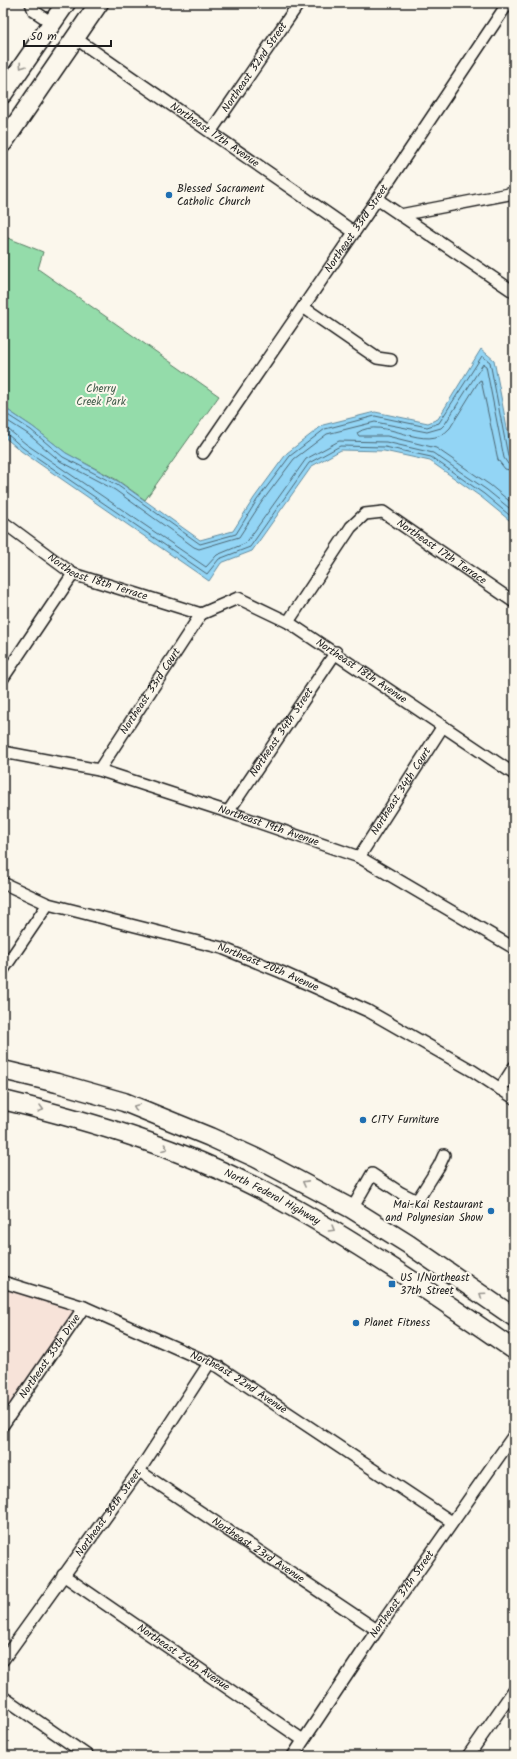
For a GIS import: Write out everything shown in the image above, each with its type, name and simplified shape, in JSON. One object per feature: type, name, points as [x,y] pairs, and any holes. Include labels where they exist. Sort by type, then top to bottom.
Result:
[{"type":"main road","points":[[3,94],[67,3]]},
{"type":"main road","points":[[67,3],[68,26],[75,38]]},
{"type":"main road","points":[[3,143],[99,3]]},
{"type":"main road","points":[[52,23],[59,32],[61,44],[60,60]]},
{"type":"main road","points":[[3,1070],[57,1083],[124,1102],[158,1115],[256,1158],[352,1208],[408,1244],[514,1317]]},
{"type":"main road","name":"North Federal Highway","points":[[3,1100],[92,1124],[159,1146],[223,1172],[304,1213],[378,1258],[514,1350]]},
{"type":"main road","points":[[304,1213],[312,1207],[324,1204],[352,1208]]},
{"type":"street","name":"Northeast 32nd Street","points":[[211,131],[298,3]]},
{"type":"street","name":"Northeast 33rd Street","points":[[203,453],[377,199],[508,3]]},
{"type":"street","points":[[33,7],[52,23]]},
{"type":"street","name":"Northeast 17th Avenue","points":[[75,38],[211,131],[354,232]]},
{"type":"street","points":[[400,215],[514,193]]},
{"type":"street","points":[[377,199],[514,292]]},
{"type":"street","points":[[303,307],[377,358],[391,360]]},
{"type":"street","name":"Northeast 17th Terrace","points":[[288,622],[351,528],[365,514],[383,512],[514,602]]},
{"type":"street","name":"Northeast 18th Terrace","points":[[3,522],[73,574],[201,614]]},
{"type":"street","points":[[3,678],[73,574]]},
{"type":"street","name":"Northeast 18th Avenue","points":[[201,614],[238,598],[288,622],[336,652],[514,774]]},
{"type":"street","name":"Northeast 33rd Court","points":[[99,770],[201,614]]},
{"type":"street","name":"Northeast 34th Street","points":[[228,812],[336,652]]},
{"type":"street","name":"Northeast 34th Court","points":[[359,857],[443,726]]},
{"type":"street","name":"Northeast 19th Avenue","points":[[3,752],[99,770],[359,857],[514,948]]},
{"type":"street","name":"Northeast 20th Avenue","points":[[3,883],[48,904],[222,948],[281,972],[368,1011],[514,1098]]},
{"type":"street","points":[[3,970],[48,904]]},
{"type":"street","points":[[500,1089],[514,1067]]},
{"type":"street","points":[[352,1208],[372,1174],[401,1193],[417,1201],[439,1166],[444,1155]]},
{"type":"street","name":"Northeast 22nd Avenue","points":[[3,1282],[84,1307],[210,1362],[452,1522]]},
{"type":"street","name":"Northeast 35th Drive","points":[[3,1425],[84,1307]]},
{"type":"street","name":"Northeast 36th Street","points":[[3,1660],[139,1471],[210,1362]]},
{"type":"street","name":"Northeast 37th Street","points":[[293,1756],[452,1522],[514,1435]]},
{"type":"street","name":"Northeast 23rd Avenue","points":[[139,1471],[378,1630]]},
{"type":"street","name":"Northeast 24th Avenue","points":[[63,1575],[303,1740]]},
{"type":"street","points":[[468,1756],[514,1690]]},
{"type":"street","points":[[3,1697],[88,1756]]},
{"type":"shaded area","points":[[3,1282],[84,1307],[3,1424]]},
{"type":"green space","name":"Cherry Creek Park","points":[[3,236],[43,252],[38,269],[219,396],[145,500],[117,480],[66,453],[33,427],[3,407]]},
{"type":"water","points":[[481,349],[494,360],[514,465],[514,524],[481,497],[430,461],[384,451],[341,450],[312,466],[252,551],[221,563],[209,581],[21,451],[3,436],[3,407],[33,427],[66,453],[119,482],[200,540],[233,531],[254,498],[287,453],[323,425],[375,412],[428,423],[438,419]]},
{"type":"place","name":"Blessed Sacrament Catholic Church","points":[[169,195]]},
{"type":"place","name":"CITY Furniture","points":[[363,1120]]},
{"type":"place","name":"Mai-Kai Restaurant and Polynesian Show","points":[[491,1211]]},
{"type":"place","name":"US 1/Northeast 37th Street","points":[[392,1284]]},
{"type":"place","name":"Planet Fitness","points":[[356,1323]]}]
